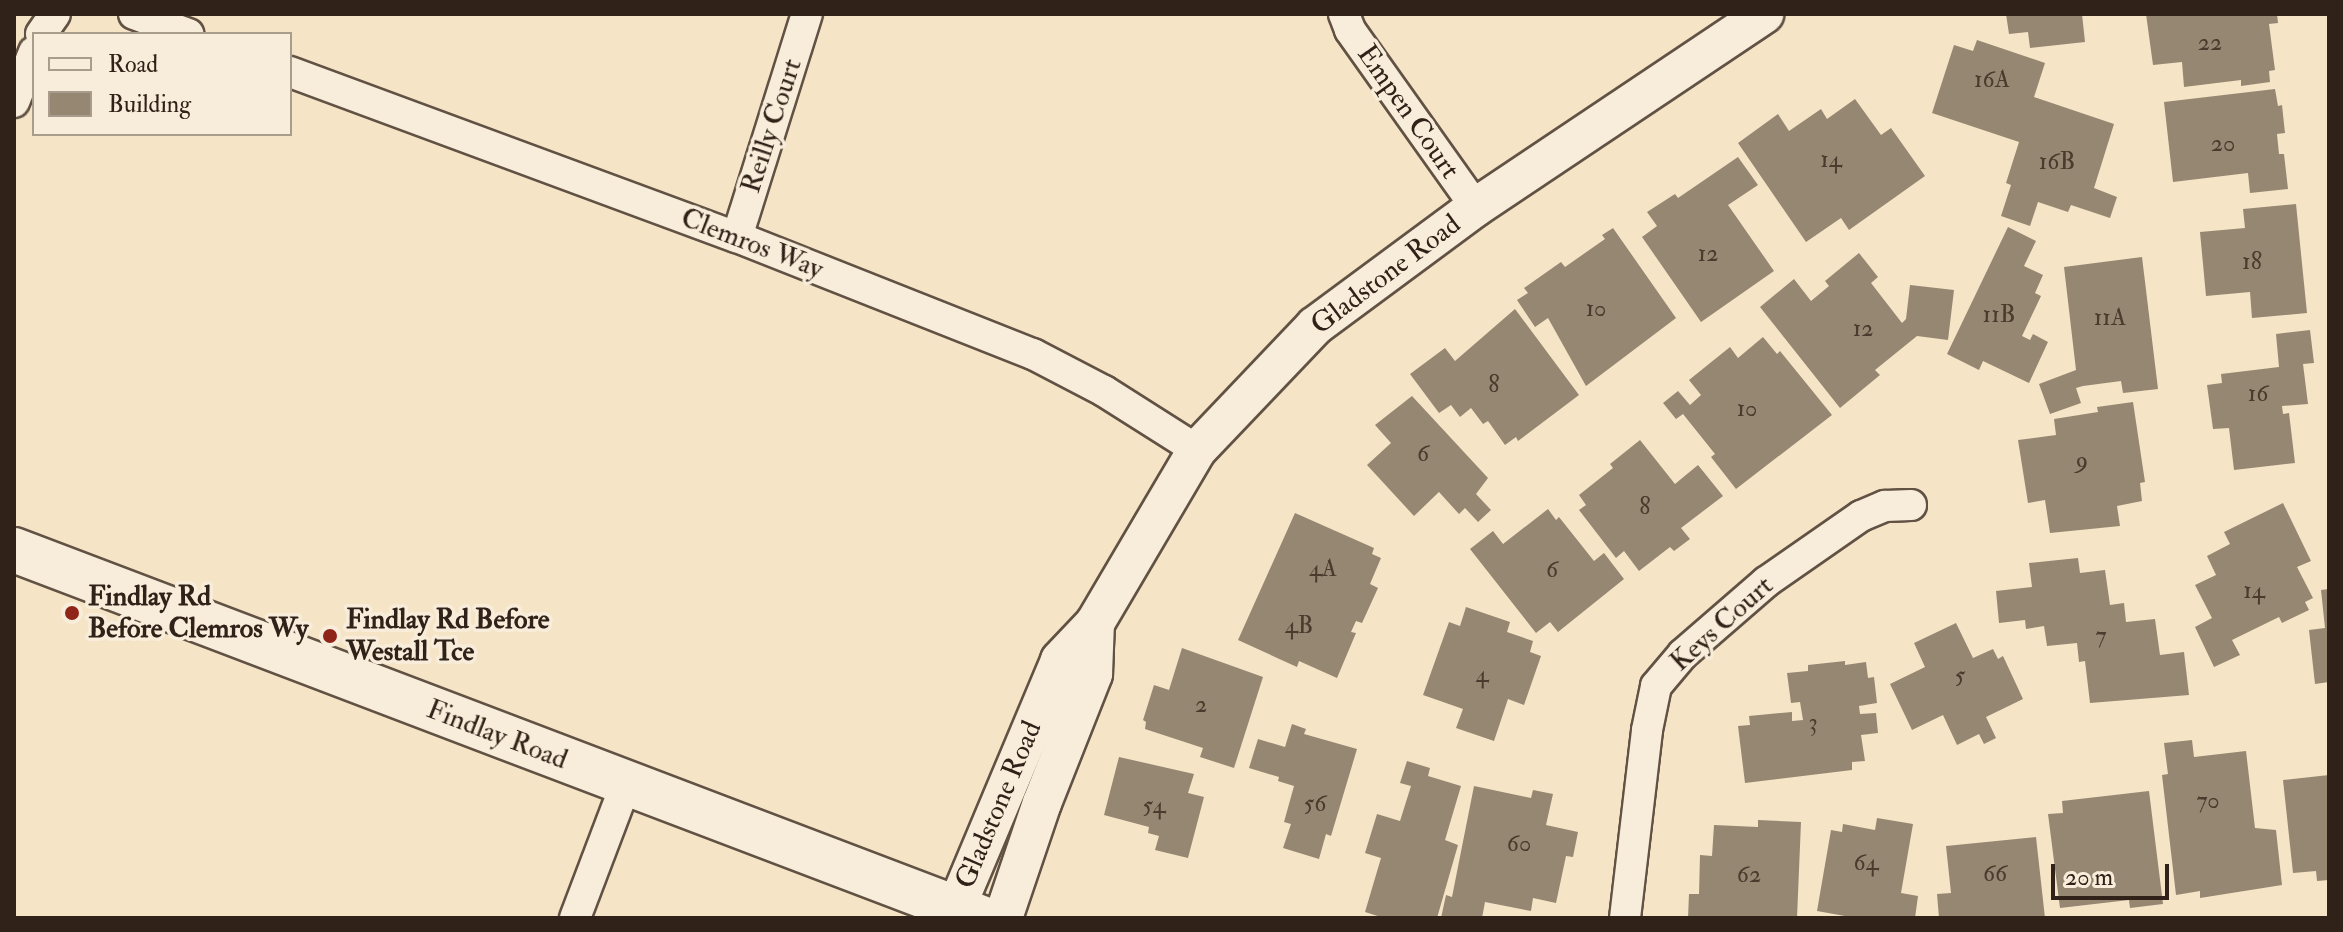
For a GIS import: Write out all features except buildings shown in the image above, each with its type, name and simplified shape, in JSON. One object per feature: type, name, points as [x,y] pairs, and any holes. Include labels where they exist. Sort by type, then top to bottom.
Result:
[{"type":"main road","name":"Findlay Road","points":[[14,550],[969,913]]},
{"type":"street","points":[[42,32],[55,14]]},
{"type":"street","points":[[134,14],[183,32]]},
{"type":"street","name":"Reilly Court","points":[[737,237],[807,14]]},
{"type":"street","name":"Empen Court","points":[[1344,14],[1350,30],[1476,207]]},
{"type":"street","name":"Gladstone Road","points":[[969,913],[1060,660],[1095,623],[1197,450],[1315,326],[1476,207],[1764,14]]},
{"type":"street","points":[[14,102],[32,57]]},
{"type":"street","name":"Clemros Way","points":[[292,73],[737,237],[1033,354],[1104,391],[1197,450]]},
{"type":"street","name":"Keys Court","points":[[1625,918],[1647,730],[1656,686],[1683,654],[1766,582],[1861,516],[1885,506],[1911,505]]},
{"type":"street","name":"Gladstone Road","points":[[1003,918],[1042,803],[1093,674],[1095,623]]},
{"type":"street","points":[[575,918],[626,784]]},
{"type":"place","name":"Findlay Rd Before Clemros Wy","points":[[72,613]]},
{"type":"place","name":"Findlay Rd Before Westall Tce","points":[[330,636]]}]
